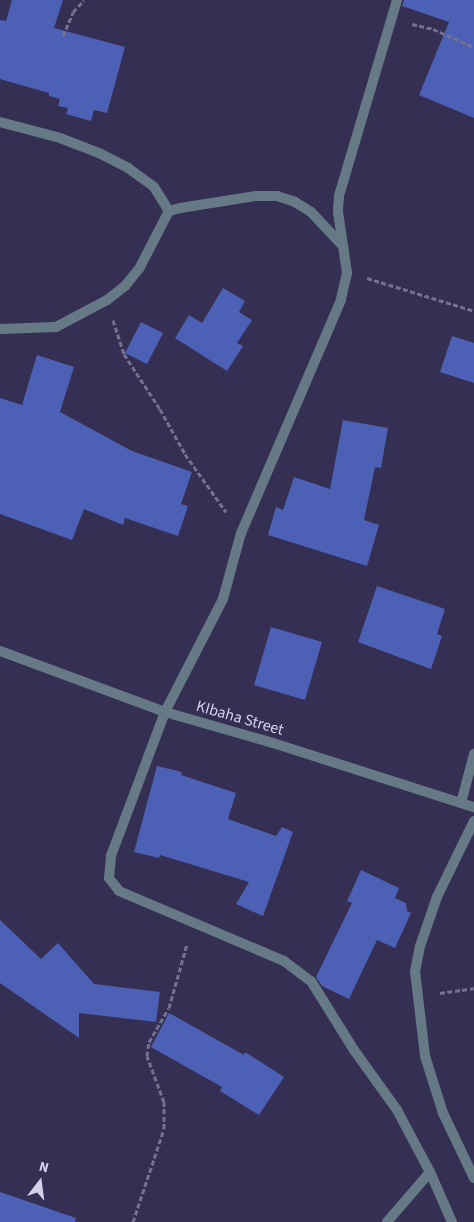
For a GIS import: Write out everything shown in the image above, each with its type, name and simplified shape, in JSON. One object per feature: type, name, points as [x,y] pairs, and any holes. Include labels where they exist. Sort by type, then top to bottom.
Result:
[{"type":"street","points":[[397,0],[339,196],[338,212],[348,273],[341,300],[241,533],[223,599],[165,712],[111,856],[109,878],[119,891],[284,961],[312,981],[354,1050],[397,1110],[430,1172],[452,1222]]},
{"type":"street","points":[[0,122],[60,138],[98,153],[128,168],[154,187],[170,211]]},
{"type":"street","points":[[170,211],[256,196],[277,196],[295,202],[311,212],[343,246]]},
{"type":"street","points":[[0,329],[56,328],[107,300],[125,286],[139,269],[170,211]]},
{"type":"street","name":"KIbaha Street","points":[[0,651],[165,712],[273,743],[474,807]]},
{"type":"street","points":[[461,803],[474,754]]},
{"type":"street","points":[[474,821],[437,897],[420,946],[415,972],[425,1056],[443,1112],[474,1178]]},
{"type":"street","points":[[387,1222],[430,1172]]},
{"type":"path","points":[[63,36],[73,12],[84,0]]},
{"type":"path","points":[[392,19],[433,29],[474,47]]},
{"type":"path","points":[[348,273],[474,310]]},
{"type":"path","points":[[107,300],[124,354],[160,409],[185,454],[241,533]]},
{"type":"path","points":[[133,1222],[164,1130],[164,1102],[147,1056],[149,1042],[169,1008],[194,922]]},
{"type":"path","points":[[417,997],[474,988]]},
{"type":"building","points":[[12,0],[63,0],[54,28],[125,47],[107,113],[94,110],[91,121],[66,114],[68,108],[58,106],[60,99],[49,96],[49,93],[0,79],[0,20],[6,21]]},
{"type":"building","points":[[404,0],[474,0],[474,118],[419,95],[449,22],[402,6]]},
{"type":"building","points":[[223,288],[245,301],[239,312],[252,320],[237,343],[243,346],[227,371],[175,338],[189,315],[202,323]]},
{"type":"building","points":[[141,322],[163,333],[147,364],[125,353]]},
{"type":"building","points":[[452,336],[474,343],[474,383],[440,372]]},
{"type":"building","points":[[37,355],[74,367],[60,412],[132,451],[192,472],[181,504],[188,506],[178,536],[125,518],[123,525],[84,509],[72,540],[0,514],[0,398],[22,405]]},
{"type":"building","points":[[343,420],[388,428],[381,468],[375,467],[364,520],[379,525],[367,566],[268,535],[276,507],[283,510],[294,477],[330,489]]},
{"type":"building","points":[[377,586],[445,609],[437,634],[442,636],[431,669],[358,642]]},
{"type":"building","points":[[271,627],[322,642],[305,700],[254,685]]},
{"type":"building","points":[[157,766],[182,772],[181,775],[236,793],[228,819],[276,836],[282,827],[293,832],[263,916],[236,904],[249,882],[160,855],[159,858],[134,852]]},
{"type":"building","points":[[361,870],[399,888],[395,898],[406,903],[407,911],[411,913],[395,948],[377,940],[349,999],[322,986],[316,977],[352,903],[347,901]]},
{"type":"building","points":[[0,920],[41,959],[58,943],[94,984],[160,992],[156,1022],[79,1013],[79,1038],[0,983]]},
{"type":"building","points":[[169,1013],[244,1055],[245,1052],[284,1077],[259,1115],[220,1091],[222,1087],[151,1047]]},
{"type":"building","points":[[0,1192],[76,1218],[75,1222],[0,1222]]}]
